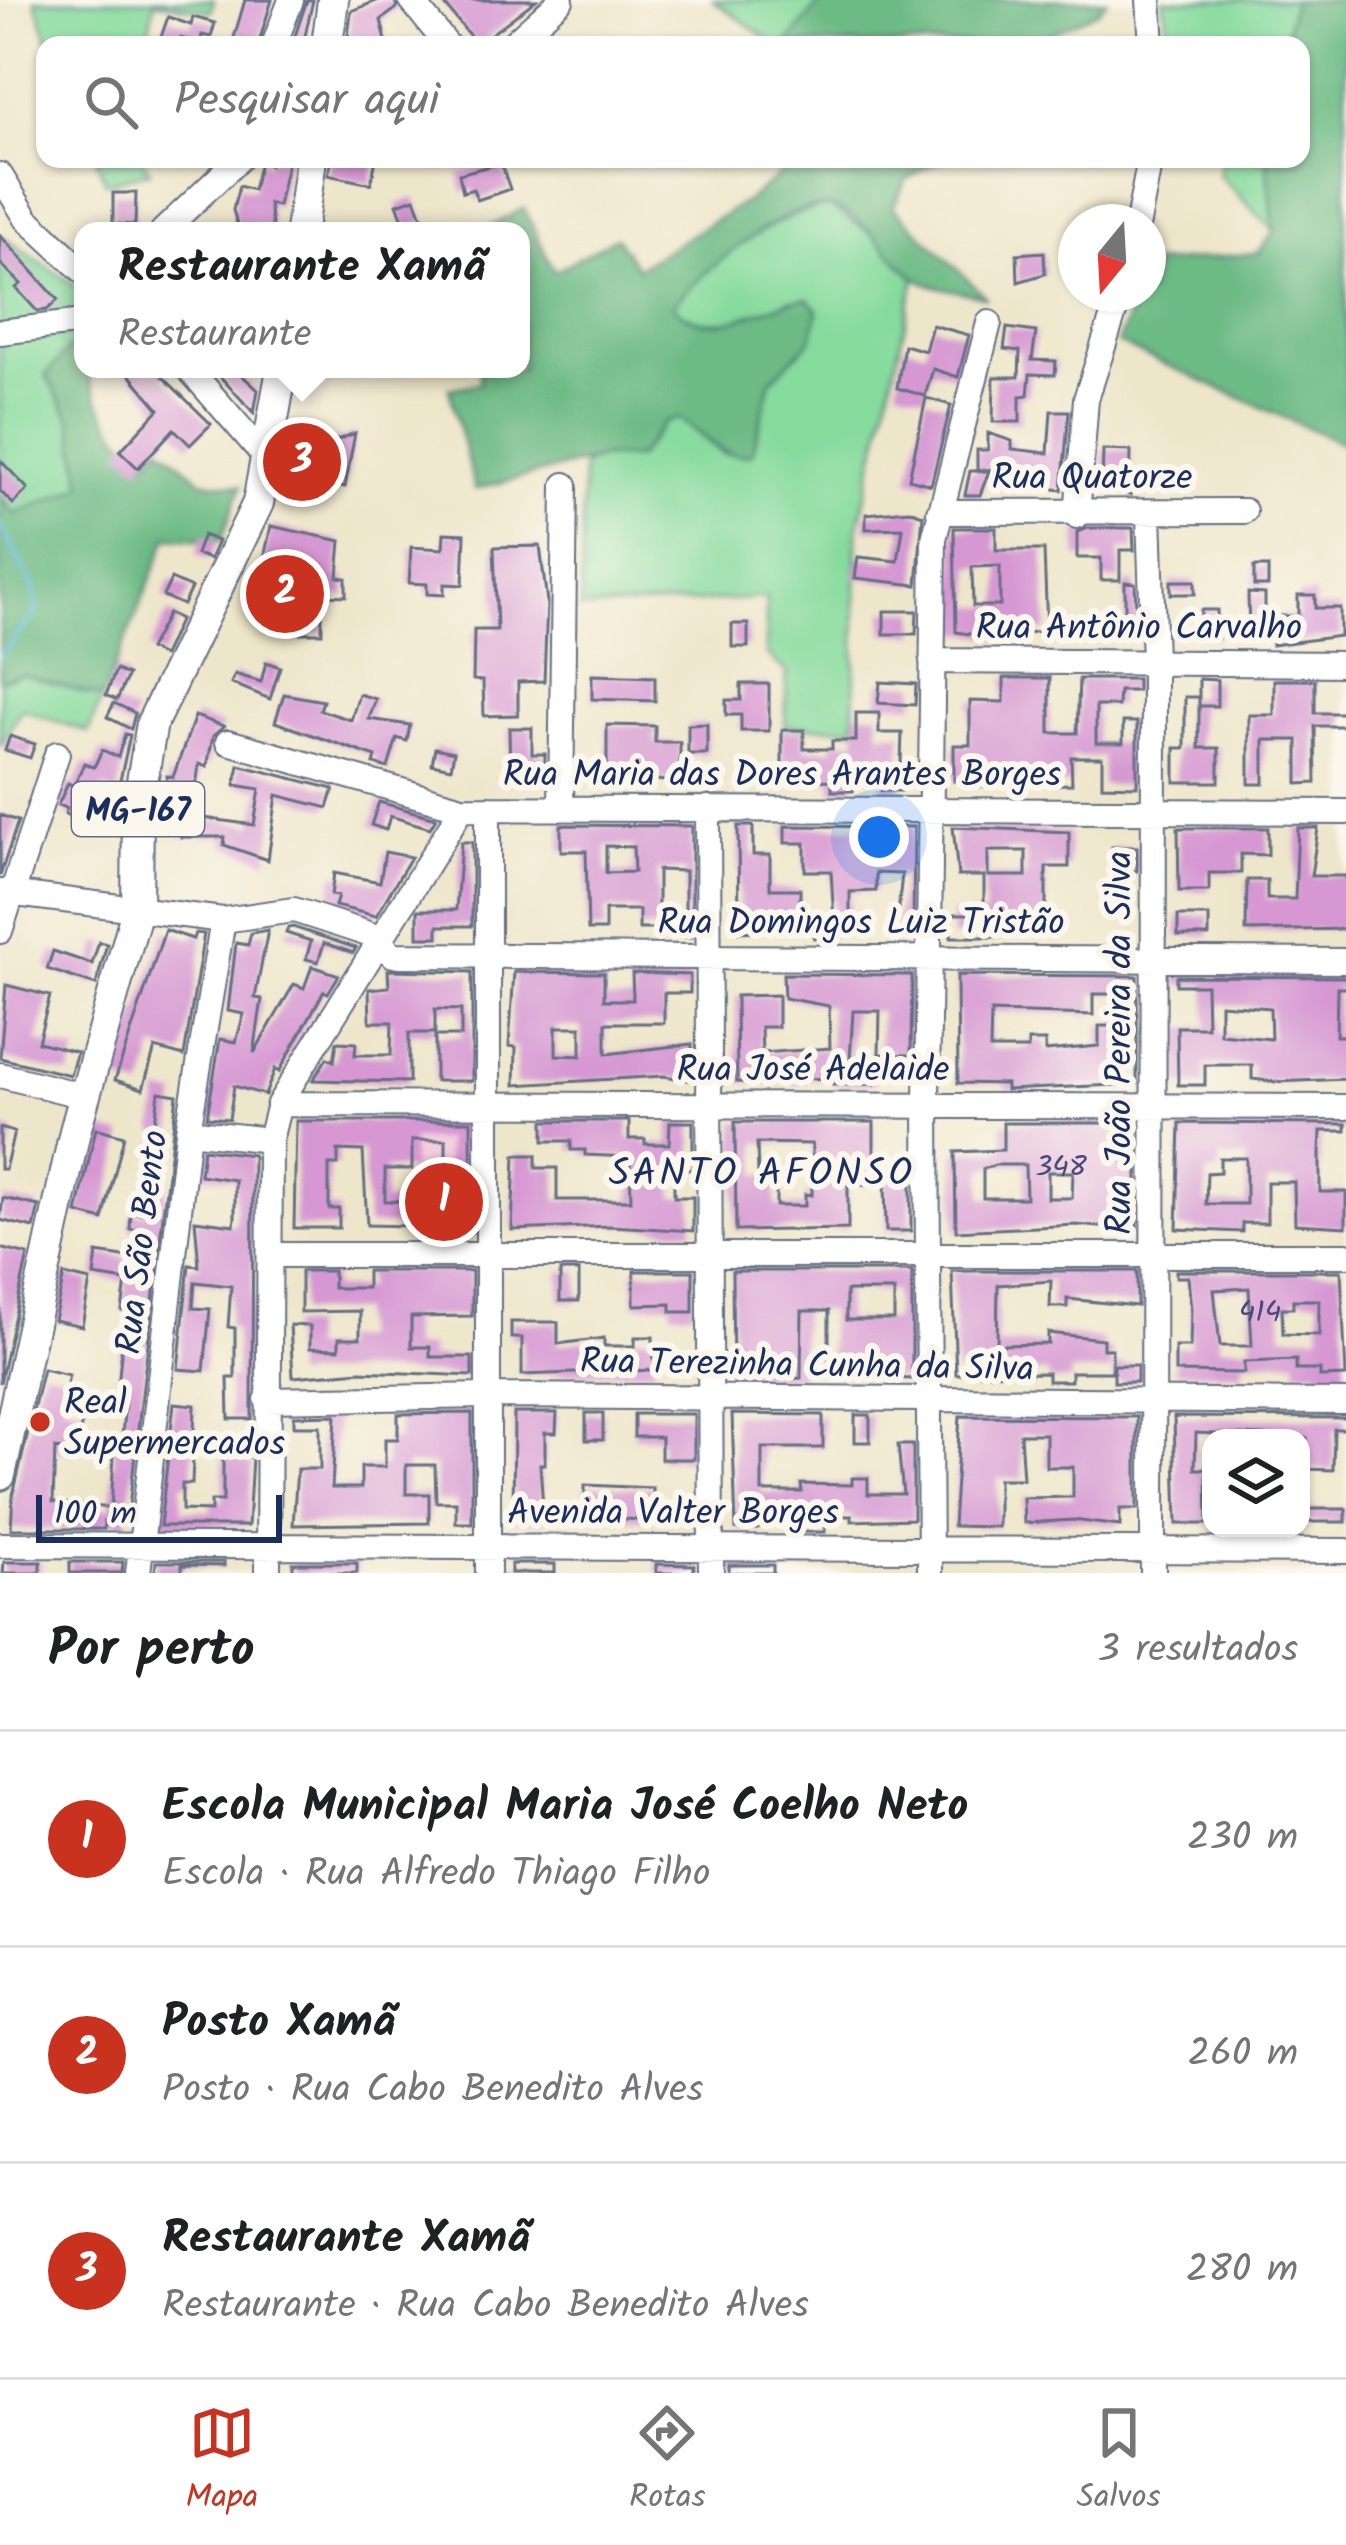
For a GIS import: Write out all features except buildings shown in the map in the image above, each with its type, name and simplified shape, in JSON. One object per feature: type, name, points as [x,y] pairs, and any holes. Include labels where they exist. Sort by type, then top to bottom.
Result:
[{"type":"main road","points":[[328,36],[333,0]]},
{"type":"main road","points":[[302,222],[310,168]]},
{"type":"main road","name":"MG-167","points":[[0,1474],[9,1397],[84,1096],[137,910],[138,805],[152,723],[245,533],[268,460],[281,378]]},
{"type":"street","points":[[277,36],[291,0]]},
{"type":"street","points":[[412,0],[440,36]]},
{"type":"street","points":[[521,36],[561,0]]},
{"type":"street","points":[[1149,0],[1152,36]]},
{"type":"street","points":[[172,222],[230,168]]},
{"type":"street","points":[[1141,204],[1148,168]]},
{"type":"street","points":[[0,175],[27,219],[74,263]]},
{"type":"street","points":[[1077,515],[1086,399],[1114,312]]},
{"type":"street","points":[[930,1561],[927,1104],[932,661],[939,512],[968,419],[988,322]]},
{"type":"street","points":[[0,332],[74,323]]},
{"type":"street","points":[[197,378],[268,460]]},
{"type":"street","points":[[561,808],[565,485]]},
{"type":"street","name":"Rua Quatorze","points":[[939,512],[1244,511]]},
{"type":"street","name":"Rua João Pereira da Silva","points":[[1149,514],[1154,661],[1150,957],[1154,1562]]},
{"type":"street","name":"Rua Antônio Carvalho","points":[[932,661],[1346,664]]},
{"type":"street","name":"Rua Maria das Dores Arantes Borges","points":[[228,742],[462,808],[1346,812]]},
{"type":"street","points":[[0,931],[4,893],[56,754]]},
{"type":"street","points":[[268,1573],[270,1140],[279,1104],[462,808]]},
{"type":"street","points":[[488,808],[488,1573]]},
{"type":"street","points":[[708,808],[711,1561]]},
{"type":"street","name":"Rua Domingos Luiz Tristão","points":[[4,893],[223,920],[294,910],[370,935],[394,955],[1346,961]]},
{"type":"street","name":"Rua São Bento","points":[[138,1573],[188,1131],[223,920]]},
{"type":"street","points":[[0,1075],[84,1096]]},
{"type":"street","name":"Rua José Adelaide","points":[[279,1104],[1346,1107]]},
{"type":"street","points":[[188,1131],[270,1140]]},
{"type":"street","points":[[270,1255],[1346,1255]]},
{"type":"street","name":"Rua Terezinha Cunha da Silva","points":[[267,1400],[487,1396],[1346,1402]]},
{"type":"street","name":"Avenida Valter Borges","points":[[0,1545],[487,1546],[711,1561],[1154,1562],[1346,1551]]},
{"type":"shaded area","points":[[386,1109],[470,1110],[476,1118],[476,1236],[410,1233],[411,1171],[387,1170]]},
{"type":"green space","points":[[35,0],[214,0],[211,11],[155,2],[147,36],[47,36]]},
{"type":"green space","points":[[713,0],[822,0],[793,36],[763,36]]},
{"type":"green space","points":[[822,0],[1107,0],[1098,11],[1045,36],[793,36]]},
{"type":"green space","points":[[1163,0],[1293,0],[1285,36],[1169,36]]},
{"type":"green space","points":[[1293,0],[1346,0],[1346,445],[1117,343],[1131,312],[1166,312],[1166,263],[1258,253],[1274,231],[1268,168],[1310,168],[1310,36],[1285,36]]},
{"type":"green space","points":[[100,168],[150,171],[106,183]]},
{"type":"green space","points":[[788,168],[927,168],[906,180],[893,207],[987,298],[915,277],[862,224],[838,209],[819,206],[797,212],[749,239],[673,305],[704,322],[721,322],[808,299],[818,311],[811,340],[771,380],[752,453],[722,450],[678,418],[664,423],[637,458],[604,457],[475,489],[449,389],[480,383],[480,378],[530,378],[530,222],[499,222],[524,208],[554,272],[616,237],[637,268],[748,200]]},
{"type":"green space","points":[[1219,168],[1268,168],[1274,231],[1219,175]]},
{"type":"green space","points":[[828,206],[887,243],[915,278],[857,534],[854,728],[785,726],[787,672],[766,654],[766,598],[581,609],[583,465],[604,457],[637,458],[664,423],[679,418],[723,454],[751,453],[771,380],[811,340],[792,299],[747,317],[715,322],[685,315],[672,305],[743,243],[783,220]]},
{"type":"green space","points":[[0,236],[74,284],[74,343],[46,375],[72,422],[83,486],[14,514],[0,498]]},
{"type":"green space","points":[[74,343],[74,378],[90,378],[108,419],[145,461],[161,446],[202,481],[241,486],[221,541],[168,537],[102,698],[22,674],[0,680],[0,498],[15,514],[83,486],[72,422],[46,375]]},
{"type":"green space","points":[[22,674],[102,698],[88,732],[21,709],[0,747],[0,680]]},
{"type":"waterway","points":[[0,525],[33,587],[37,612],[0,656]]},
{"type":"place","name":"Restaurante Xamã","points":[[302,462]]},
{"type":"place","name":"Posto Xamã","points":[[285,594]]},
{"type":"place","name":"Escola Municipal Maria José Coelho Neto","points":[[444,1202]]},
{"type":"place","name":"Real Supermercados","points":[[40,1422]]},
{"type":"district","name":"SANTO AFONSO","points":[[762,1171]]}]
